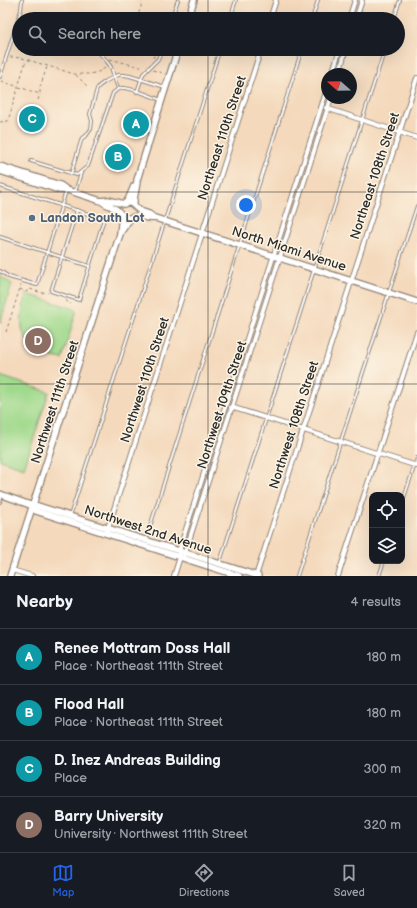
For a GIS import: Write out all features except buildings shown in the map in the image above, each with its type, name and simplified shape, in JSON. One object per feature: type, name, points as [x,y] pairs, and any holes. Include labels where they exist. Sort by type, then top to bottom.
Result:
[{"type":"street","points":[[190,12],[194,0]]},
{"type":"street","points":[[272,12],[276,0]]},
{"type":"street","points":[[351,12],[355,0]]},
{"type":"street","points":[[358,12],[362,0]]},
{"type":"street","points":[[121,214],[120,209],[129,198],[137,180],[176,56]]},
{"type":"street","name":"Northeast 110th Street","points":[[202,233],[259,56]]},
{"type":"street","points":[[334,68],[338,56]]},
{"type":"street","points":[[340,68],[344,56]]},
{"type":"street","points":[[336,61],[342,63]]},
{"type":"street","name":"Northeast 108th Street","points":[[351,280],[417,78]]},
{"type":"street","name":"Northwest 109th Street","points":[[182,552],[196,500],[323,104]]},
{"type":"street","name":"Northwest 109th Street","points":[[182,552],[216,457],[329,104]]},
{"type":"street","points":[[322,107],[417,138]]},
{"type":"street","points":[[305,158],[311,160]]},
{"type":"street","points":[[1,171],[60,185],[66,190],[101,201],[114,208],[127,218],[132,217],[135,213],[134,199],[137,180]]},
{"type":"street","points":[[293,196],[299,198]]},
{"type":"street","points":[[101,201],[108,200],[130,203],[135,207]]},
{"type":"street","name":"North Miami Avenue","points":[[135,207],[142,212],[165,222],[417,302]]},
{"type":"street","name":"Northwest 111th Street","points":[[10,576],[120,234],[121,214]]},
{"type":"street","name":"North Miami Avenue","points":[[132,217],[140,216],[148,219],[155,218]]},
{"type":"street","name":"Northwest 111th Street","points":[[120,234],[126,223],[132,217]]},
{"type":"street","name":"Northwest 110th Street","points":[[107,531],[202,233]]},
{"type":"street","name":"Northwest 108th Street","points":[[257,576],[351,280]]},
{"type":"street","points":[[258,305],[264,307]]},
{"type":"street","points":[[338,576],[417,332]]},
{"type":"street","points":[[242,354],[248,356]]},
{"type":"street","points":[[226,405],[416,466]]},
{"type":"street","points":[[210,456],[216,457]]},
{"type":"street","name":"Northwest 2nd Avenue","points":[[1,495],[33,506],[36,511],[69,519],[145,543],[182,552],[218,566],[238,576]]},
{"type":"street","points":[[196,500],[201,502]]},
{"type":"street","name":"Northwest 2nd Avenue","points":[[145,543],[180,557],[257,576]]},
{"type":"street","points":[[174,576],[182,552]]},
{"type":"street","points":[[12,570],[32,576]]},
{"type":"lane","points":[[21,12],[22,0]]},
{"type":"lane","points":[[174,12],[178,0]]},
{"type":"lane","points":[[232,12],[236,0]]},
{"type":"lane","points":[[314,12],[318,0]]},
{"type":"lane","points":[[396,12],[400,0]]},
{"type":"lane","points":[[0,77],[12,41]]},
{"type":"lane","points":[[137,92],[143,74],[159,56]]},
{"type":"lane","points":[[69,519],[218,56]]},
{"type":"lane","points":[[145,543],[300,56]]},
{"type":"lane","points":[[218,566],[383,56]]},
{"type":"lane","points":[[104,57],[110,65],[118,90]]},
{"type":"lane","points":[[0,64],[4,65]]},
{"type":"lane","points":[[71,174],[82,138],[86,136],[91,129],[92,122],[90,114],[99,86],[114,77],[124,74],[165,87]]},
{"type":"lane","points":[[31,161],[77,176],[88,166],[113,93],[116,90],[122,88],[161,100]]},
{"type":"lane","points":[[75,193],[81,172]]},
{"type":"lane","points":[[0,186],[62,205],[77,210],[104,219],[79,300],[51,291],[77,210]]},
{"type":"lane","points":[[0,272],[10,277],[37,285],[66,190]]},
{"type":"lane","points":[[297,576],[417,206]]},
{"type":"lane","points":[[0,237],[89,266]]},
{"type":"lane","points":[[405,496],[416,466],[417,458]]},
{"type":"lane","points":[[0,502],[1,495]]},
{"type":"lane","points":[[379,576],[383,564]]},
{"type":"path","points":[[140,12],[144,0]]},
{"type":"path","points":[[7,56],[22,58],[75,74],[90,74],[98,72],[110,65]]},
{"type":"path","points":[[150,63],[154,56]]},
{"type":"path","points":[[104,57],[165,74]]},
{"type":"path","points":[[0,122],[8,121],[27,60]]},
{"type":"path","points":[[38,100],[40,87],[47,66]]},
{"type":"path","points":[[75,74],[88,87]]},
{"type":"path","points":[[0,81],[40,94]]},
{"type":"path","points":[[6,332],[21,283]]},
{"type":"path","points":[[19,289],[26,292],[30,289],[42,293],[45,292],[52,294]]},
{"type":"path","points":[[64,298],[71,304]]},
{"type":"green space","points":[[0,276],[12,284],[0,324]]},
{"type":"green space","points":[[27,294],[75,309],[76,313],[62,359],[50,356],[37,350],[25,337],[22,330],[21,321]]},
{"type":"green space","points":[[0,376],[49,392],[24,468],[0,460]]},
{"type":"place","name":"D. Inez Andreas Building","points":[[32,119]]},
{"type":"place","name":"Renee Mottram Doss Hall","points":[[136,124]]},
{"type":"place","name":"Flood Hall","points":[[118,157]]},
{"type":"place","name":"Landon South Lot","points":[[32,218]]},
{"type":"place","name":"Barry University","points":[[38,341]]}]
